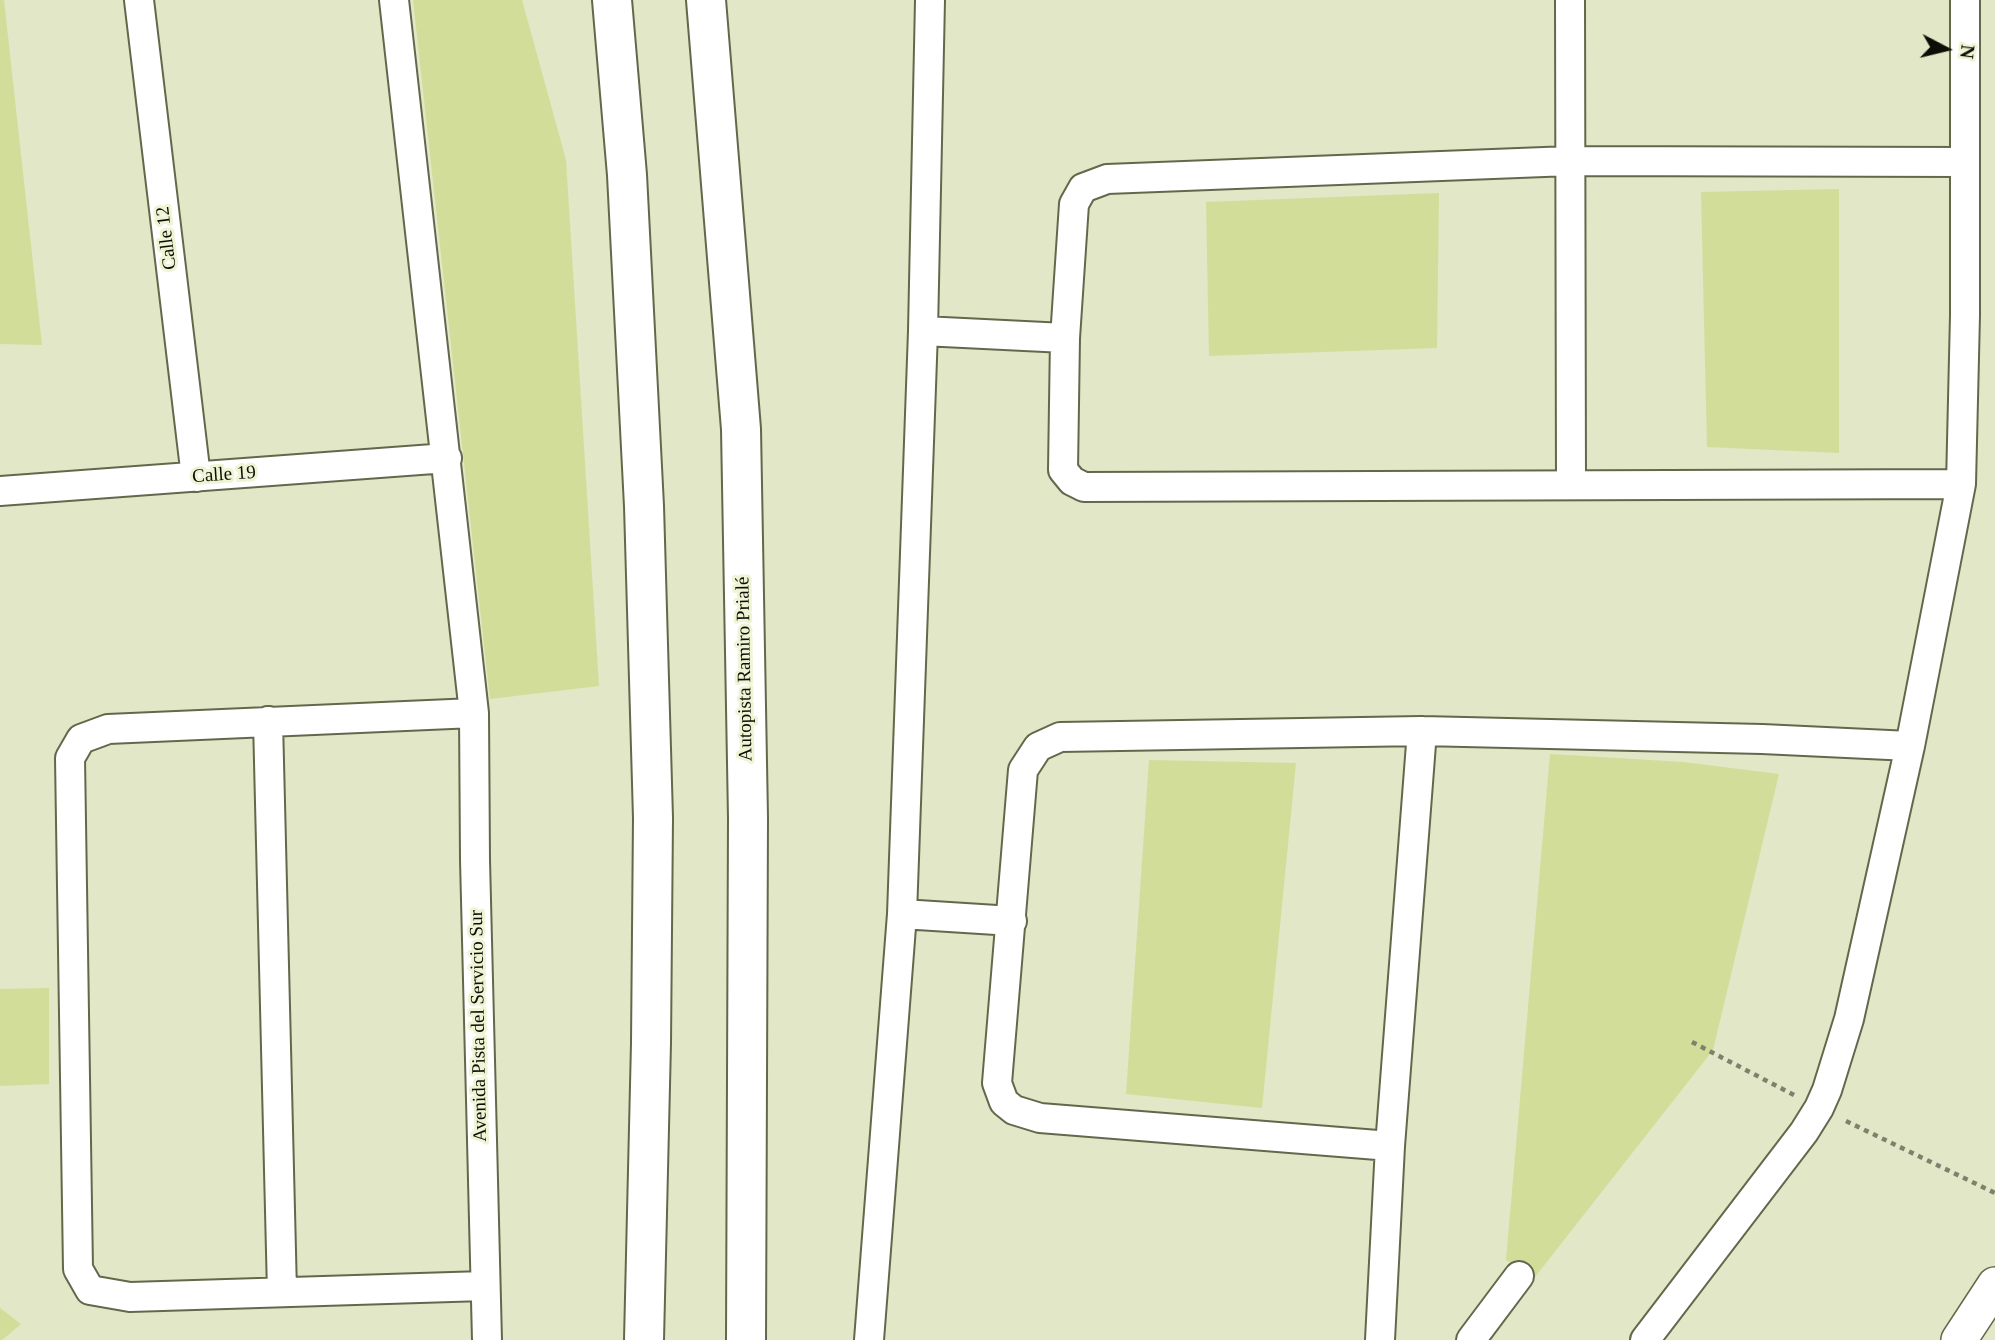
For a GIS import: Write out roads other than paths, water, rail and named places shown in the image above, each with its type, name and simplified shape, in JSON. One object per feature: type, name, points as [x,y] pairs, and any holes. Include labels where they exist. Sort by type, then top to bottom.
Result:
[{"type":"highway","points":[[612,0],[627,175],[644,506],[653,818],[652,1043],[644,1340]]},
{"type":"highway","name":"Autopista Ramiro Prialé","points":[[706,0],[740,429],[748,818],[746,1340]]},
{"type":"street","name":"Calle 12","points":[[139,0],[196,477]]},
{"type":"street","name":"Avenida Pista del Servicio Sur","points":[[394,0],[474,713],[487,1340]]},
{"type":"street","points":[[869,1340],[902,914],[923,331],[930,0]]},
{"type":"street","points":[[1570,0],[1571,484]]},
{"type":"street","points":[[1645,1340],[1796,1143],[1819,1108],[1840,1053],[1849,1019],[1910,746],[1961,484],[1965,315],[1965,0]]},
{"type":"street","points":[[1961,484],[1084,487],[1072,481],[1063,470],[1065,338],[1074,204],[1083,188],[1107,179],[1570,161],[1965,162]]},
{"type":"street","points":[[923,331],[1065,338]]},
{"type":"street","name":"Calle 19","points":[[0,491],[447,458]]},
{"type":"street","points":[[474,713],[108,729],[81,739],[70,758],[78,1269],[90,1290],[131,1297],[484,1286]]},
{"type":"street","points":[[268,722],[282,1292]]},
{"type":"street","points":[[1391,1146],[1040,1118],[1014,1110],[1004,1102],[997,1083],[1023,770],[1038,747],[1060,737],[1422,731],[1762,739],[1910,746]]},
{"type":"street","points":[[1380,1340],[1391,1146],[1422,731]]},
{"type":"street","points":[[902,914],[1012,922]]},
{"type":"street","points":[[1471,1340],[1519,1276]]},
{"type":"street","points":[[1959,1340],[1995,1285]]}]
